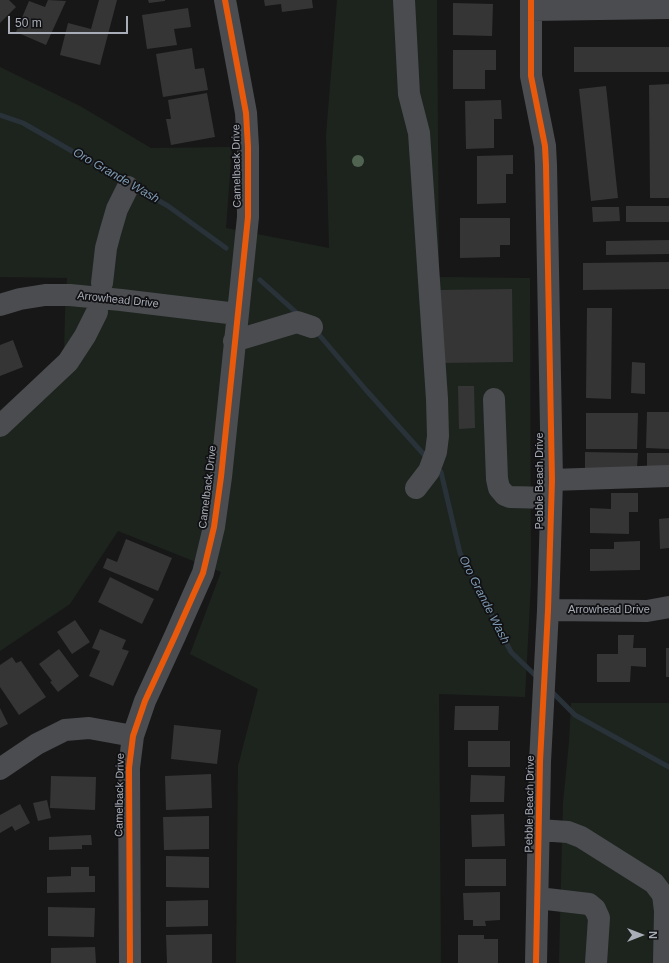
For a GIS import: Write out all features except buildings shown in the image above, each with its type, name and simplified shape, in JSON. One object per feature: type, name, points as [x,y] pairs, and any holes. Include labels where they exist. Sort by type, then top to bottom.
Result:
[{"type":"street","name":"Camelback Drive","points":[[130,963],[129,768],[133,736],[145,700],[203,573],[214,527],[221,478],[248,217],[248,147],[246,113],[225,0]]},
{"type":"street","points":[[404,0],[409,94],[419,133],[437,399],[438,436],[436,452],[429,471],[416,488]]},
{"type":"street","points":[[531,5],[669,8]]},
{"type":"street","name":"Pebble Beach Drive","points":[[531,5],[531,76],[545,146],[546,165],[551,489],[548,610],[540,762],[536,963]]},
{"type":"street","points":[[102,283],[106,248],[110,233],[117,209],[128,186]]},
{"type":"street","name":"Arrowhead Drive","points":[[0,305],[20,299],[45,295],[70,295],[237,314]]},
{"type":"street","points":[[0,426],[68,362],[86,336],[97,312]]},
{"type":"street","points":[[234,341],[297,322],[312,326]]},
{"type":"street","points":[[494,399],[497,479],[499,488],[510,498],[551,489],[669,476]]},
{"type":"street","name":"Arrowhead Drive","points":[[548,610],[647,611],[669,607]]},
{"type":"street","points":[[0,769],[37,744],[64,730],[89,728],[133,736]]},
{"type":"street","points":[[539,830],[568,832],[581,837],[654,883],[663,895],[665,911],[664,963]]},
{"type":"street","points":[[538,898],[589,904],[595,909],[599,918],[596,963]]},
{"type":"shaded area","points":[[337,0],[437,0],[439,277],[530,278],[531,584],[525,697],[439,694],[441,963],[236,963],[238,766],[258,689],[190,654],[221,572],[118,531],[70,604],[0,651],[0,410],[64,353],[67,278],[0,277],[0,67],[80,106],[151,148],[232,147],[226,228],[329,248],[326,135]]},
{"type":"shaded area","points":[[571,703],[669,703],[669,963],[559,963],[563,803]]},
{"type":"waterway","name":"Oro Grande Wash","points":[[0,115],[23,123],[126,182]]},
{"type":"waterway","name":"Oro Grande Wash","points":[[133,186],[168,206],[226,248]]},
{"type":"waterway","name":"Oro Grande Wash","points":[[260,280],[299,315]]},
{"type":"waterway","name":"Oro Grande Wash","points":[[315,330],[427,458]]},
{"type":"waterway","name":"Oro Grande Wash","points":[[437,468],[441,472],[460,553],[511,652],[538,678]]},
{"type":"waterway","name":"Oro Grande Wash","points":[[550,690],[575,715],[669,767]]},
{"type":"cycle path","points":[[130,963],[129,768],[133,736],[145,701],[203,573],[214,527],[221,477],[248,217],[248,147],[246,113],[225,0]]},
{"type":"cycle path","points":[[531,0],[531,76],[545,146],[546,165],[552,480],[548,610],[540,762],[536,963]]}]
